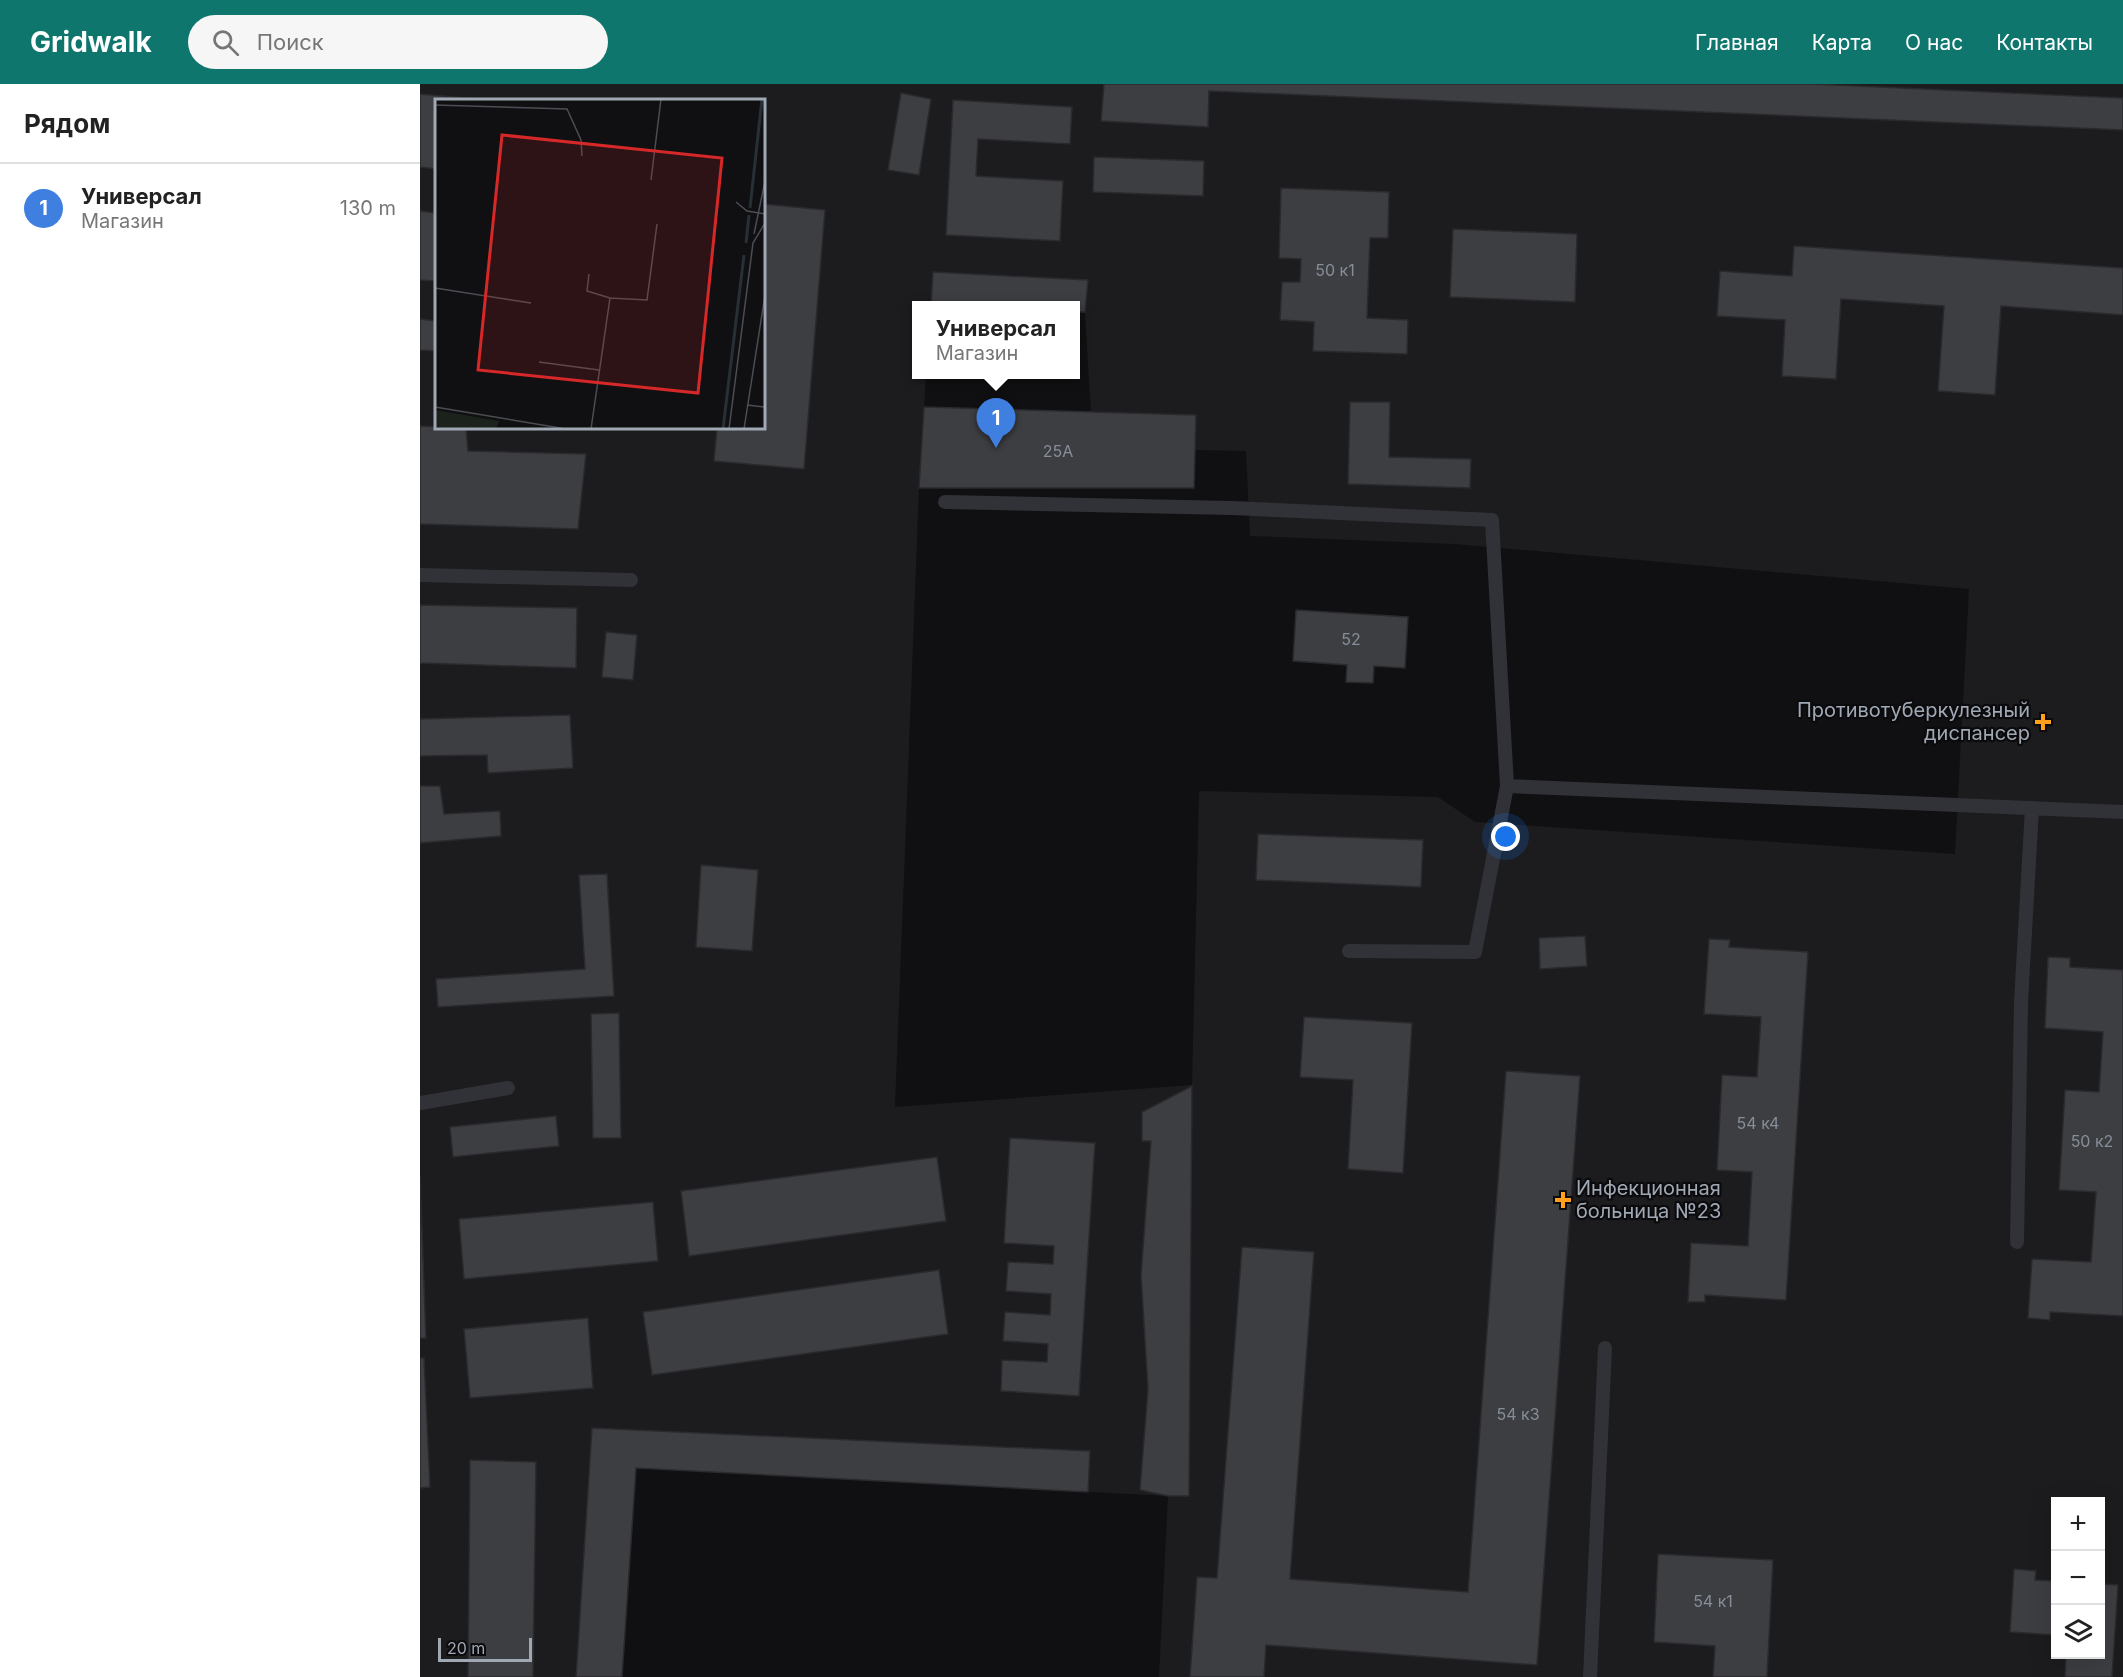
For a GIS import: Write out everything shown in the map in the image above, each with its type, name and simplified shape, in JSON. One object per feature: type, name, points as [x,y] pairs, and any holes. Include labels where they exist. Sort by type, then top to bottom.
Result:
[{"type":"lane","points":[[945,502],[1232,508],[1492,520],[1507,786],[1474,952],[1349,951]]},
{"type":"lane","points":[[420,575],[631,580]]},
{"type":"lane","points":[[1507,786],[2123,812]]},
{"type":"lane","points":[[2017,1242],[2021,1002],[2032,808]]},
{"type":"lane","points":[[420,1103],[508,1088]]},
{"type":"lane","points":[[1590,1677],[1605,1348]]},
{"type":"shaded area","points":[[420,84],[2123,84],[2123,1677],[1159,1677],[1168,1496],[636,1468],[622,1677],[420,1677]],"holes":[[[912,301],[1080,301],[1080,312],[1085,313],[1093,448],[1246,451],[1250,536],[1454,544],[1969,589],[1955,854],[1475,822],[1438,797],[1199,791],[1192,1085],[895,1107],[919,488],[926,379],[912,379]]]},
{"type":"building","points":[[1104,84],[1813,84],[2123,98],[2123,130],[1209,91],[1208,127],[1101,121]]},
{"type":"building","points":[[901,93],[931,99],[919,175],[888,170]]},
{"type":"building","points":[[420,94],[477,99],[435,99],[435,169],[420,167]]},
{"type":"building","points":[[953,100],[1072,107],[1070,144],[978,139],[976,176],[1063,181],[1060,241],[946,235]]},
{"type":"building","points":[[1094,157],[1204,161],[1203,196],[1093,192]]},
{"type":"building","points":[[1281,188],[1389,192],[1388,238],[1370,238],[1367,318],[1408,320],[1407,354],[1313,351],[1314,322],[1280,320],[1282,282],[1300,282],[1301,259],[1279,258]]},
{"type":"building","points":[[765,204],[825,210],[804,469],[714,461],[717,429],[765,429]]},
{"type":"building","points":[[420,211],[435,213],[435,281],[420,280]]},
{"type":"building","points":[[1453,229],[1577,234],[1575,302],[1450,297]]},
{"type":"building","points":[[1794,246],[2123,268],[2123,315],[2001,306],[1995,395],[1938,391],[1944,306],[1841,299],[1836,379],[1782,376],[1785,320],[1717,316],[1720,271],[1792,276]]},
{"type":"building","points":[[933,272],[1088,280],[1085,312],[1080,312],[1080,301],[931,301]]},
{"type":"building","points":[[420,319],[435,321],[435,351],[420,350]]},
{"type":"building","points":[[1350,402],[1390,402],[1389,457],[1471,459],[1470,488],[1348,484]]},
{"type":"building","points":[[924,407],[1196,415],[1194,488],[919,488]]},
{"type":"building","points":[[420,426],[435,427],[435,429],[466,429],[468,451],[586,454],[578,529],[420,524]]},
{"type":"building","points":[[420,605],[577,608],[576,668],[420,663]]},
{"type":"building","points":[[1296,610],[1408,617],[1405,668],[1374,666],[1373,683],[1346,682],[1347,665],[1293,661]]},
{"type":"building","points":[[606,632],[637,635],[633,680],[602,677]]},
{"type":"building","points":[[570,715],[573,768],[488,773],[487,755],[420,756],[420,719]]},
{"type":"building","points":[[420,786],[440,786],[444,814],[500,811],[501,836],[420,843]]},
{"type":"building","points":[[1258,834],[1423,840],[1421,887],[1256,880]]},
{"type":"building","points":[[701,865],[758,870],[752,951],[696,947]]},
{"type":"building","points":[[607,874],[614,996],[438,1007],[436,979],[585,969],[579,875]]},
{"type":"building","points":[[1585,936],[1587,966],[1540,969],[1539,938]]},
{"type":"building","points":[[1709,939],[1730,940],[1729,947],[1808,952],[1786,1300],[1705,1295],[1705,1302],[1688,1302],[1691,1243],[1748,1246],[1752,1172],[1717,1170],[1722,1075],[1757,1077],[1761,1017],[1704,1014]]},
{"type":"building","points":[[2048,957],[2070,958],[2070,967],[2123,970],[2123,1316],[2050,1312],[2050,1320],[2028,1318],[2032,1259],[2091,1262],[2096,1192],[2059,1190],[2065,1090],[2099,1092],[2103,1032],[2045,1028]]},
{"type":"building","points":[[619,1013],[621,1138],[593,1138],[591,1014]]},
{"type":"building","points":[[1304,1017],[1412,1023],[1403,1173],[1348,1169],[1353,1080],[1300,1077]]},
{"type":"building","points":[[1506,1071],[1580,1076],[1537,1665],[1266,1645],[1264,1677],[1190,1677],[1197,1577],[1217,1578],[1242,1247],[1314,1252],[1290,1579],[1468,1592]]},
{"type":"building","points":[[1192,1086],[1189,1496],[1168,1496],[1140,1490],[1148,1389],[1141,1275],[1151,1141],[1142,1141],[1142,1112]]},
{"type":"building","points":[[556,1116],[559,1146],[453,1157],[450,1127]]},
{"type":"building","points":[[1010,1138],[1095,1143],[1079,1396],[1001,1391],[1002,1360],[1047,1362],[1048,1344],[1003,1341],[1005,1312],[1050,1315],[1051,1294],[1006,1291],[1008,1262],[1053,1264],[1054,1246],[1004,1243]]},
{"type":"building","points":[[937,1157],[946,1221],[689,1256],[681,1191]]},
{"type":"building","points":[[420,1176],[426,1338],[420,1338]]},
{"type":"building","points":[[653,1202],[658,1261],[464,1279],[459,1219]]},
{"type":"building","points":[[939,1270],[948,1334],[652,1375],[643,1312]]},
{"type":"building","points":[[588,1318],[593,1388],[470,1398],[464,1329]]},
{"type":"building","points":[[420,1358],[424,1358],[430,1487],[420,1488]]},
{"type":"building","points":[[592,1428],[1090,1451],[1088,1492],[636,1468],[622,1677],[576,1677]]},
{"type":"building","points":[[470,1460],[536,1462],[533,1677],[468,1677]]},
{"type":"building","points":[[1658,1554],[1773,1560],[1767,1677],[1713,1677],[1715,1646],[1654,1642]]},
{"type":"building","points":[[2014,1569],[2036,1571],[2035,1580],[2051,1581],[2051,1635],[2010,1632]]},
{"type":"building","points":[[2105,1584],[2118,1585],[2112,1677],[2065,1677],[2066,1659],[2105,1659]]},
{"type":"place","name":"Универсал","points":[[996,448]]},
{"type":"place","name":"Противотуберкулезный диспансер","points":[[2043,722]]},
{"type":"place","name":"Инфекционная больница №23","points":[[1563,1200]]}]
